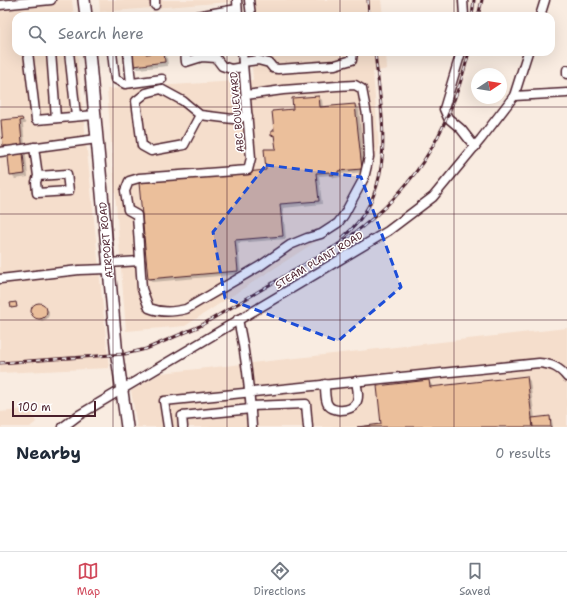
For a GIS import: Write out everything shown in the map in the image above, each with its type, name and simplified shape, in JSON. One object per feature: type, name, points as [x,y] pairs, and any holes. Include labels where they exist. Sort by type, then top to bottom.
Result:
[{"type":"highway","points":[[84,0],[86,12]]},
{"type":"highway","name":"AIRPORT ROAD","points":[[89,56],[108,266],[121,390],[127,427]]},
{"type":"street","points":[[0,5],[51,0]]},
{"type":"street","points":[[237,0],[238,12]]},
{"type":"street","points":[[249,0],[250,12]]},
{"type":"street","points":[[463,0],[464,12]]},
{"type":"street","points":[[541,12],[545,0]]},
{"type":"street","points":[[28,56],[36,120],[95,115]]},
{"type":"street","points":[[51,56],[56,118]]},
{"type":"street","points":[[68,56],[76,116]]},
{"type":"street","points":[[112,56],[115,79],[125,84],[162,79]]},
{"type":"street","points":[[128,56],[131,83]]},
{"type":"street","points":[[185,56],[186,62],[213,56]]},
{"type":"street","points":[[219,56],[222,66],[231,69],[258,60],[270,63],[273,68],[278,69],[335,65],[352,60],[352,56]]},
{"type":"street","name":"ABC BOULEVARD","points":[[140,261],[136,215],[128,210],[125,191],[129,181],[139,178],[248,170],[251,158],[242,56]]},
{"type":"street","points":[[460,56],[444,109],[448,118],[461,130],[475,147]]},
{"type":"street","name":"STEAM PLANT ROAD","points":[[63,427],[79,415],[388,231],[433,197],[475,147],[514,96],[527,56]]},
{"type":"street","points":[[0,279],[140,261],[142,289],[149,308],[159,312],[173,312],[186,309],[260,266],[290,245],[321,234],[338,223],[344,216],[364,178],[369,157],[368,115],[362,89],[355,85],[283,90],[246,95]]},
{"type":"street","points":[[200,115],[184,145],[151,151],[142,146],[136,101],[146,93],[162,89],[183,100],[200,115],[233,119],[248,116]]},
{"type":"street","points":[[514,96],[567,93]]},
{"type":"street","points":[[0,152],[97,139]]},
{"type":"street","points":[[34,147],[38,176]]},
{"type":"street","points":[[238,320],[249,392],[252,427]]},
{"type":"street","points":[[168,427],[164,401],[539,363],[551,364],[563,371],[567,377]]},
{"type":"street","points":[[325,384],[326,403],[334,410],[352,408],[355,405],[358,399],[356,381]]},
{"type":"street","points":[[183,427],[182,416],[251,408],[306,404],[308,427]]},
{"type":"highlighted area","points":[[266,165],[361,177],[401,287],[338,341],[225,298],[213,232]]},
{"type":"shaded area","points":[[0,0],[72,0],[74,12],[12,12],[12,56],[77,56],[109,368],[0,373]]},
{"type":"shaded area","points":[[99,0],[230,0],[230,2],[100,12]]},
{"type":"shaded area","points":[[246,0],[381,0],[382,12],[248,12]]},
{"type":"shaded area","points":[[251,56],[386,56],[387,69],[373,72],[379,149],[340,226],[185,326],[126,331],[107,89],[253,80]]},
{"type":"shaded area","points":[[567,328],[567,427],[137,427],[131,391],[161,373]]},
{"type":"shaded area","points":[[29,409],[36,422],[30,427],[0,427],[0,412]]},
{"type":"building","points":[[133,56],[164,56],[165,62],[134,66]]},
{"type":"building","points":[[319,96],[320,107],[355,104],[362,169],[338,171],[338,174],[330,175],[330,172],[316,173],[319,201],[280,204],[283,236],[235,240],[238,271],[148,279],[139,183],[266,170],[264,149],[276,149],[274,135],[271,136],[271,131],[274,131],[272,111],[293,109],[292,98]]},
{"type":"building","points":[[22,118],[23,120],[20,121],[25,174],[10,176],[7,146],[3,146],[1,120]]},
{"type":"building","points":[[16,302],[17,307],[11,308],[10,303]]},
{"type":"building","points":[[36,303],[42,303],[47,308],[45,317],[42,319],[36,319],[31,314],[31,308]]},
{"type":"building","points":[[527,376],[533,427],[357,427],[381,424],[377,386],[429,380],[430,387]]},
{"type":"building","points":[[550,416],[551,427],[533,427],[532,418]]},
{"type":"railway","points":[[368,0],[369,12]]},
{"type":"railway","points":[[472,12],[474,0]]},
{"type":"railway","points":[[479,12],[482,0]]},
{"type":"railway","points":[[343,237],[361,218],[373,197],[380,174],[383,150],[383,126],[375,56]]},
{"type":"railway","points":[[0,363],[125,354],[146,349],[200,326],[337,245],[363,226],[386,206],[406,185],[423,162],[438,137],[450,111],[468,56]]}]
